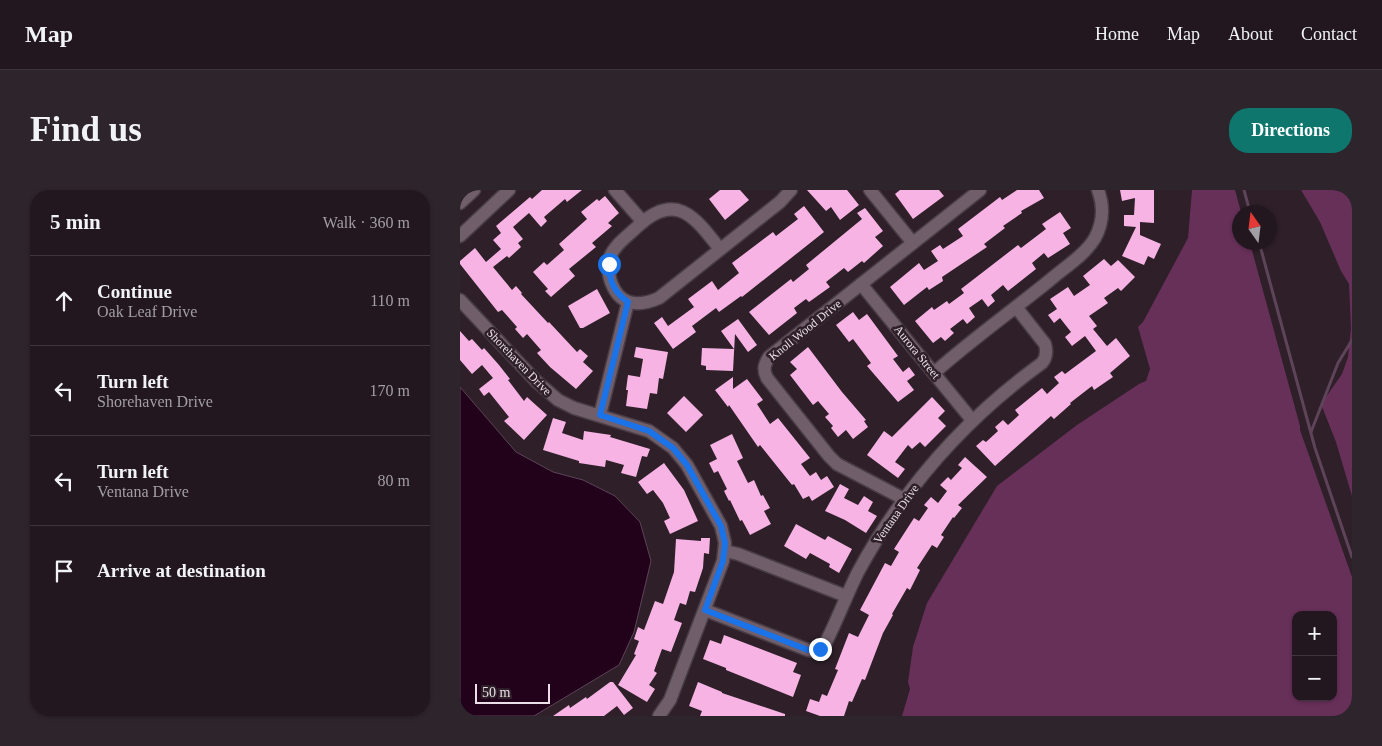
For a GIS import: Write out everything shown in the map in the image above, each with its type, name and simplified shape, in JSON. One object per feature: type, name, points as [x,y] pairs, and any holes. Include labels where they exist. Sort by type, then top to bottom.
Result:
[{"type":"street","points":[[460,203],[474,190]]},
{"type":"street","points":[[460,236],[509,190]]},
{"type":"street","points":[[615,190],[643,222]]},
{"type":"street","points":[[719,248],[699,222],[684,212],[660,211],[650,216],[615,248],[609,264],[612,286],[628,302],[642,303],[659,298],[719,248],[780,202],[791,190]]},
{"type":"street","points":[[870,190],[913,243]]},
{"type":"street","name":"Knoll Wood Drive","points":[[904,499],[845,469],[829,456],[765,374],[765,364],[769,357],[980,190]]},
{"type":"street","points":[[934,373],[1090,246],[1101,222],[1102,204],[1098,190]]},
{"type":"street","name":"Aurora Street","points":[[861,284],[972,420]]},
{"type":"street","name":"Shorehaven Drive","points":[[460,300],[549,394],[574,408],[649,431],[673,448],[687,465],[721,526],[725,543],[723,561],[670,700],[659,716]]},
{"type":"street","points":[[600,415],[628,302]]},
{"type":"street","name":"Ventana Drive","points":[[705,610],[808,650],[815,651],[825,644],[846,596],[878,539],[904,499],[930,466],[972,420],[1045,359],[1047,354],[1045,344],[1016,307]]},
{"type":"street","points":[[725,551],[738,554],[846,596]]},
{"type":"shaded area","points":[[1192,190],[1235,190],[1239,205],[1232,205],[1232,250],[1252,250],[1300,430],[1352,577],[1352,716],[902,716],[910,689],[908,682],[913,647],[927,603],[997,486],[1077,425],[1146,381],[1150,369],[1138,327],[1143,322],[1188,238]]},
{"type":"shaded area","points":[[1301,190],[1352,190],[1352,496],[1336,442],[1321,404],[1342,374],[1348,357],[1351,328],[1349,284],[1341,271],[1320,222]]},
{"type":"shaded area","points":[[460,387],[516,452],[553,472],[583,480],[615,496],[640,522],[651,561],[634,632],[619,665],[534,716],[460,716]]},
{"type":"building","points":[[542,190],[582,190],[567,202],[565,199],[544,217],[547,221],[541,227],[529,213],[513,227],[523,239],[518,243],[521,247],[509,258],[507,256],[493,267],[512,290],[516,286],[521,294],[577,352],[580,349],[588,356],[583,362],[593,371],[576,389],[537,353],[541,350],[527,334],[523,338],[515,329],[517,327],[502,310],[498,312],[460,264],[460,261],[475,248],[486,262],[501,249],[493,240],[501,233],[496,226],[530,197],[532,199]]},
{"type":"building","points":[[720,190],[740,190],[749,200],[725,220],[709,199]]},
{"type":"building","points":[[807,190],[847,190],[859,205],[840,220],[831,207],[826,211]]},
{"type":"building","points":[[900,190],[939,190],[944,196],[913,219],[895,194]]},
{"type":"building","points":[[1017,190],[1039,190],[1044,198],[1021,211],[1022,213],[1003,226],[1005,228],[984,244],[987,247],[942,277],[943,281],[929,290],[927,287],[904,305],[890,287],[919,263],[924,270],[938,261],[931,251],[940,245],[943,249],[963,236],[958,229],[1000,197],[1002,200]]},
{"type":"building","points":[[1120,190],[1154,190],[1154,223],[1140,222],[1140,235],[1161,244],[1154,259],[1148,256],[1144,265],[1122,256],[1136,227],[1124,226],[1124,215],[1134,215],[1135,198],[1122,201]]},
{"type":"building","points":[[605,196],[619,213],[608,223],[612,226],[592,243],[596,247],[569,269],[575,276],[551,297],[545,291],[548,289],[533,272],[544,262],[547,265],[564,250],[559,244],[587,219],[581,212],[597,199],[599,201]]},
{"type":"building","points":[[804,206],[824,232],[742,297],[719,312],[716,308],[692,326],[696,332],[673,349],[654,323],[662,317],[668,326],[694,307],[688,299],[712,281],[718,290],[739,273],[732,263],[773,232],[776,236],[798,219],[794,214]]},
{"type":"building","points":[[865,208],[883,231],[875,237],[883,246],[864,263],[862,261],[848,272],[844,268],[826,282],[830,287],[809,302],[806,299],[794,308],[797,313],[769,335],[749,312],[791,279],[793,282],[809,269],[806,265],[862,219],[857,213]]},
{"type":"building","points":[[1060,212],[1071,228],[1063,233],[1070,244],[1048,258],[1044,253],[1032,263],[1036,269],[1008,291],[1003,285],[991,295],[995,301],[988,307],[982,299],[969,308],[975,317],[967,324],[963,319],[950,329],[954,333],[945,341],[941,337],[933,343],[915,321],[932,307],[934,310],[947,301],[949,304],[964,293],[961,289],[1018,245],[1021,248],[1046,229],[1042,224]]},
{"type":"building","points":[[1104,259],[1111,266],[1118,260],[1135,277],[1121,291],[1118,288],[1104,298],[1108,303],[1089,316],[1097,326],[1093,329],[1107,346],[1116,338],[1130,356],[1110,373],[1113,377],[1094,390],[1092,386],[1070,403],[1054,419],[1051,416],[995,466],[976,446],[983,440],[986,442],[998,431],[995,427],[1003,420],[1008,425],[1019,415],[1015,410],[1042,388],[1047,394],[1059,383],[1054,377],[1062,371],[1065,374],[1096,351],[1085,336],[1072,346],[1065,337],[1071,332],[1060,318],[1054,323],[1048,315],[1057,309],[1050,299],[1068,287],[1074,296],[1090,285],[1083,276]]},
{"type":"building","points":[[597,289],[610,313],[580,328],[568,306]]},
{"type":"building","points":[[853,312],[859,320],[867,314],[898,356],[893,359],[903,372],[909,367],[915,375],[907,381],[914,390],[898,402],[867,366],[871,363],[853,339],[849,342],[836,325]]},
{"type":"building","points":[[738,319],[757,345],[748,352],[735,334],[733,371],[706,370],[706,366],[701,365],[702,348],[734,349],[721,331]]},
{"type":"building","points":[[460,331],[469,341],[472,339],[482,350],[484,348],[510,379],[508,380],[524,401],[527,397],[547,415],[524,440],[504,421],[509,417],[489,392],[484,396],[479,389],[493,378],[482,365],[472,374],[460,360]]},
{"type":"building","points":[[636,347],[668,352],[663,379],[659,378],[657,394],[650,393],[647,409],[626,406],[628,375],[640,377],[643,359],[634,357]]},
{"type":"building","points":[[808,347],[866,420],[864,421],[868,427],[853,439],[846,430],[838,437],[831,428],[833,426],[825,417],[829,414],[818,401],[813,405],[790,375],[797,369],[790,362]]},
{"type":"building","points":[[733,377],[733,389],[747,379],[763,400],[757,404],[770,424],[778,418],[810,458],[801,464],[810,476],[816,472],[821,480],[827,476],[834,487],[812,501],[809,496],[803,499],[794,484],[792,485],[760,445],[758,447],[729,405],[728,407],[715,390]]},
{"type":"building","points":[[684,396],[703,415],[686,432],[667,413]]},
{"type":"building","points":[[932,397],[945,411],[938,418],[946,426],[925,447],[920,442],[912,449],[908,445],[895,462],[905,469],[898,478],[867,455],[884,431],[892,437]]},
{"type":"building","points":[[553,418],[566,422],[562,433],[583,440],[584,431],[611,435],[610,437],[650,449],[647,457],[642,456],[636,477],[621,473],[624,465],[606,460],[605,467],[579,463],[579,461],[543,450]]},
{"type":"building","points":[[732,434],[743,458],[737,461],[748,483],[754,480],[761,496],[763,495],[770,508],[764,511],[771,524],[750,535],[724,491],[727,489],[718,471],[714,473],[709,463],[717,459],[710,445]]},
{"type":"building","points":[[965,457],[987,477],[958,505],[962,508],[953,517],[941,535],[944,537],[937,548],[932,545],[917,568],[920,570],[910,590],[907,588],[892,614],[865,680],[862,679],[852,702],[849,701],[844,716],[820,716],[806,711],[810,699],[819,702],[822,694],[827,696],[838,670],[835,669],[849,633],[858,637],[869,615],[860,610],[885,563],[891,566],[899,552],[894,549],[914,518],[919,521],[928,508],[924,505],[931,497],[938,503],[947,491],[940,485],[948,477],[951,480],[962,468],[958,465]]},
{"type":"building","points":[[664,463],[684,490],[698,521],[670,534],[664,521],[670,518],[663,503],[653,490],[647,494],[638,482]]},
{"type":"building","points":[[840,484],[849,489],[844,498],[858,505],[864,496],[873,502],[868,511],[877,516],[866,533],[845,520],[825,511]]},
{"type":"building","points":[[796,524],[825,540],[828,536],[852,549],[839,573],[829,567],[830,564],[810,553],[806,559],[784,546]]},
{"type":"building","points":[[701,538],[710,538],[709,554],[704,553],[703,568],[695,592],[690,591],[686,605],[680,603],[674,620],[682,623],[671,652],[662,649],[654,671],[657,673],[649,685],[655,689],[647,702],[618,685],[636,655],[634,654],[639,641],[634,639],[638,627],[644,630],[655,601],[663,604],[674,572],[676,539],[701,541]]},
{"type":"building","points":[[724,635],[797,663],[793,672],[801,675],[793,697],[703,659],[710,640],[721,644]]},
{"type":"building","points":[[610,682],[613,682],[633,708],[624,715],[617,706],[604,716],[553,716],[569,705],[570,708],[586,697],[587,699]]},
{"type":"building","points":[[698,682],[722,693],[785,714],[785,716],[700,716],[702,711],[689,706]]},
{"type":"waterway","points":[[1244,190],[1248,205]]},
{"type":"waterway","points":[[1261,250],[1315,448],[1352,557]]},
{"type":"waterway","points":[[1311,432],[1338,363],[1352,340]]},
{"type":"route","points":[[609,264],[612,286],[628,302],[600,415],[649,431],[662,438],[673,448],[687,465],[721,526],[724,534],[725,551],[705,610],[808,650],[815,651],[820,649]]}]
